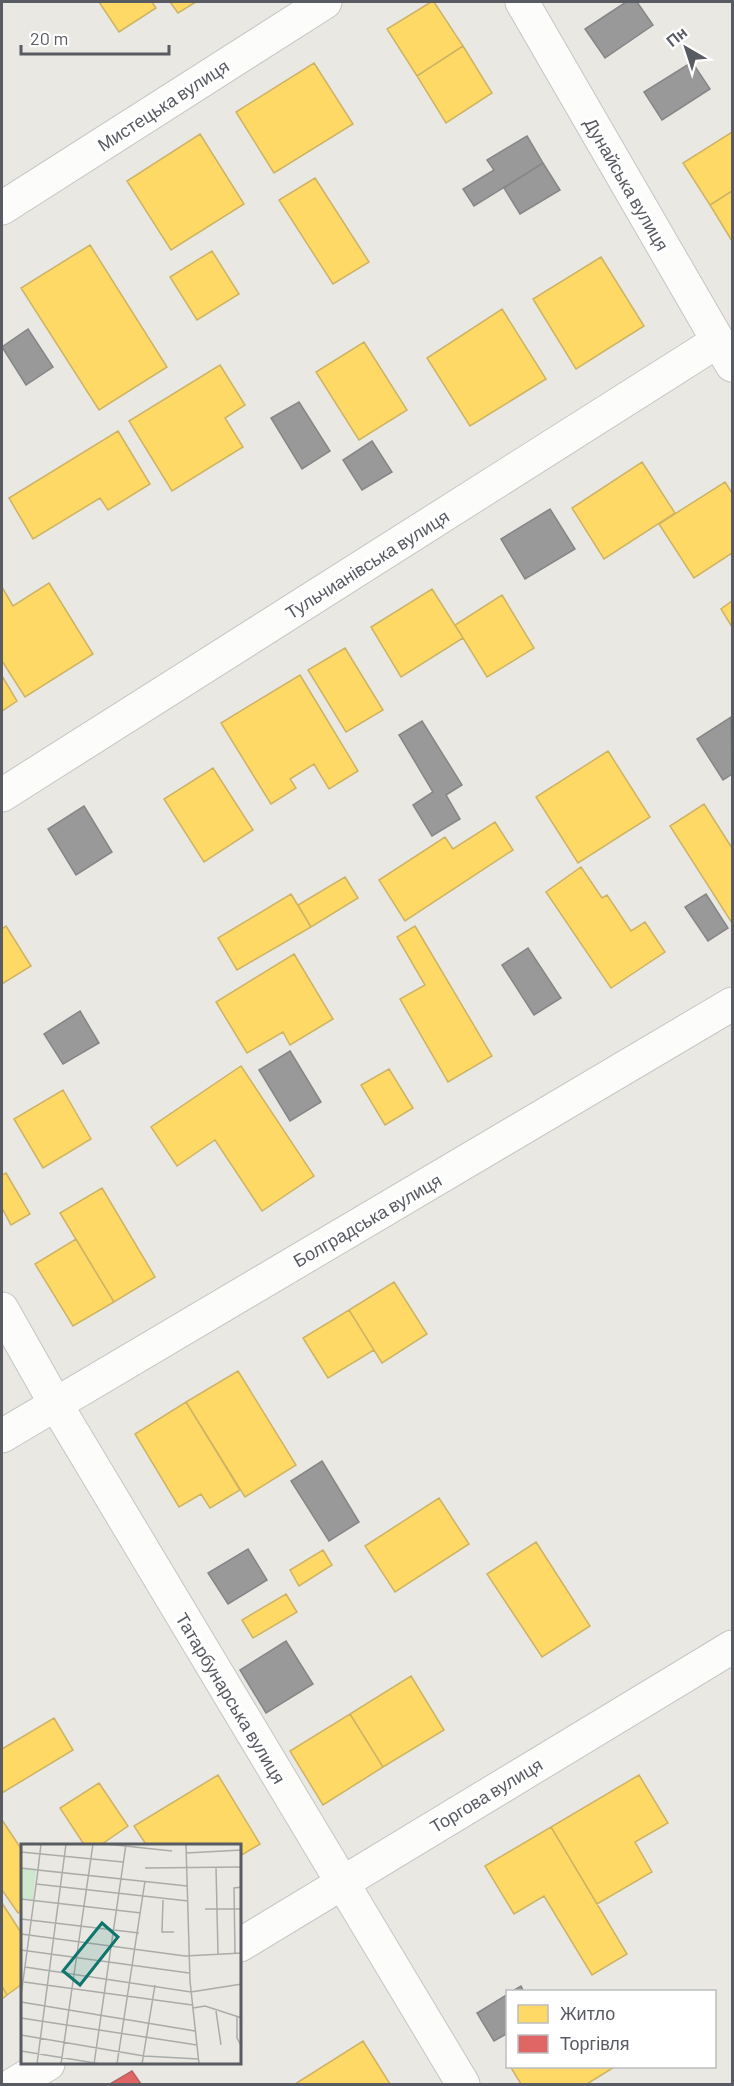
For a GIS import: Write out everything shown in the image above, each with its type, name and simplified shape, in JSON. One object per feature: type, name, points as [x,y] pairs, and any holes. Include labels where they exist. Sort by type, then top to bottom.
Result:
[{"type":"street","name":"Мистецька вулиця","points":[[2,208],[325,2]]},
{"type":"street","name":"Дунайська вулиця","points":[[522,2],[728,346]]},
{"type":"street","name":"Тульчианівська вулиця","points":[[2,795],[728,346]]},
{"type":"street","name":"Болградська вулиця","points":[[2,1436],[732,1004]]},
{"type":"street","name":"Татарбунарська вулиця","points":[[2,1309],[55,1403],[464,2085]]},
{"type":"street","name":"Торгова вулиця","points":[[242,1943],[732,1647]]},
{"type":"street","points":[[14,2085],[46,2065]]},
{"type":"building: Житло","points":[[99,2],[152,2],[156,8],[119,32]]},
{"type":"building: Житло","points":[[170,2],[196,2],[178,13]]},
{"type":"building: Житло","points":[[434,2],[463,46],[417,76],[387,29]]},
{"type":"building: Житло","points":[[463,46],[492,93],[446,123],[417,76]]},
{"type":"building: Житло","points":[[314,63],[353,124],[274,173],[236,112]]},
{"type":"building: Житло","points":[[732,132],[732,191],[710,205],[683,163]]},
{"type":"building: Житло","points":[[200,134],[244,204],[171,250],[127,181]]},
{"type":"building: Житло","points":[[315,178],[369,262],[333,284],[279,200]]},
{"type":"building: Житло","points":[[732,191],[732,241],[710,205]]},
{"type":"building: Житло","points":[[90,245],[167,367],[99,410],[21,288]]},
{"type":"building: Житло","points":[[212,251],[239,294],[197,320],[170,277]]},
{"type":"building: Житло","points":[[601,257],[644,326],[576,369],[533,299]]},
{"type":"building: Житло","points":[[502,309],[546,379],[470,426],[427,358]]},
{"type":"building: Житло","points":[[364,342],[407,410],[359,440],[316,372]]},
{"type":"building: Житло","points":[[220,365],[245,405],[225,418],[243,447],[172,491],[129,421]]},
{"type":"building: Житло","points":[[118,431],[150,484],[108,510],[100,498],[33,539],[9,498]]},
{"type":"building: Житло","points":[[642,462],[675,513],[604,559],[572,508]]},
{"type":"building: Житло","points":[[725,482],[732,493],[732,553],[694,578],[659,524]]},
{"type":"building: Житло","points":[[49,583],[93,654],[25,697],[2,661],[2,587],[13,606]]},
{"type":"building: Житло","points":[[432,589],[463,638],[401,677],[371,627]]},
{"type":"building: Житло","points":[[502,595],[534,648],[487,677],[455,625]]},
{"type":"building: Житло","points":[[732,601],[732,627],[721,609]]},
{"type":"building: Житло","points":[[345,648],[383,710],[346,732],[308,670]]},
{"type":"building: Житло","points":[[300,675],[358,771],[329,789],[314,764],[290,779],[296,788],[271,804],[221,723]]},
{"type":"building: Житло","points":[[2,676],[17,701],[2,711]]},
{"type":"building: Житло","points":[[608,751],[650,817],[578,863],[536,797]]},
{"type":"building: Житло","points":[[213,768],[253,830],[204,862],[164,799]]},
{"type":"building: Житло","points":[[704,804],[732,848],[732,923],[670,826]]},
{"type":"building: Житло","points":[[495,822],[513,850],[405,921],[379,880],[445,837],[453,849]]},
{"type":"building: Житло","points":[[581,867],[602,898],[607,895],[631,931],[645,922],[665,952],[611,988],[546,892]]},
{"type":"building: Житло","points":[[345,877],[358,898],[311,927],[298,905]]},
{"type":"building: Житло","points":[[291,894],[311,927],[237,970],[218,938]]},
{"type":"building: Житло","points":[[6,926],[31,966],[2,984],[2,929]]},
{"type":"building: Житло","points":[[415,926],[492,1056],[448,1082],[400,999],[425,985],[397,937]]},
{"type":"building: Житло","points":[[294,954],[333,1019],[290,1045],[283,1032],[247,1053],[216,1002]]},
{"type":"building: Житло","points":[[241,1066],[314,1176],[262,1211],[215,1140],[177,1166],[151,1127]]},
{"type":"building: Житло","points":[[389,1069],[413,1108],[385,1125],[361,1085]]},
{"type":"building: Житло","points":[[63,1090],[91,1139],[43,1168],[14,1119]]},
{"type":"building: Житло","points":[[6,1173],[30,1214],[11,1225],[2,1208],[2,1175]]},
{"type":"building: Житло","points":[[102,1188],[155,1277],[114,1302],[60,1213]]},
{"type":"building: Житло","points":[[76,1239],[114,1302],[73,1326],[35,1264]]},
{"type":"building: Житло","points":[[394,1282],[427,1334],[382,1363],[349,1310]]},
{"type":"building: Житло","points":[[349,1310],[374,1350],[328,1378],[303,1338]]},
{"type":"building: Житло","points":[[238,1371],[296,1465],[245,1497],[186,1402]]},
{"type":"building: Житло","points":[[186,1402],[240,1490],[210,1508],[201,1494],[179,1507],[135,1434]]},
{"type":"building: Житло","points":[[439,1498],[469,1544],[395,1592],[365,1546]]},
{"type":"building: Житло","points":[[536,1542],[590,1626],[542,1657],[487,1574]]},
{"type":"building: Житло","points":[[323,1550],[332,1565],[299,1586],[290,1570]]},
{"type":"building: Житло","points":[[286,1594],[297,1612],[253,1638],[242,1620]]},
{"type":"building: Житло","points":[[411,1676],[444,1730],[383,1767],[350,1714]]},
{"type":"building: Житло","points":[[350,1714],[383,1767],[323,1805],[290,1751]]},
{"type":"building: Житло","points":[[54,1718],[73,1750],[2,1793],[2,1749]]},
{"type":"building: Житло","points":[[218,1775],[260,1844],[242,1855],[242,1844],[146,1844],[134,1826]]},
{"type":"building: Житло","points":[[639,1775],[668,1823],[635,1842],[652,1872],[597,1904],[551,1827]]},
{"type":"building: Житло","points":[[99,1783],[128,1826],[102,1844],[84,1844],[60,1808]]},
{"type":"building: Житло","points":[[2,1820],[21,1848],[21,1911],[18,1913],[2,1890]]},
{"type":"building: Житло","points":[[551,1827],[627,1954],[592,1975],[544,1896],[514,1914],[485,1866]]},
{"type":"building: Житло","points":[[2,1903],[21,1932],[21,1985],[7,1995],[2,1986]]},
{"type":"building: Житло","points":[[2,1986],[7,1995],[2,1999]]},
{"type":"building: Житло","points":[[363,2041],[390,2084],[295,2084]]},
{"type":"building: Житло","points":[[511,2068],[613,2068],[587,2084],[521,2084]]},
{"type":"building: Торгівля","points":[[132,2071],[141,2084],[110,2084]]},
{"type":"building: Промзона","points":[[626,2],[637,2],[653,25],[605,58],[585,29]]},
{"type":"building: Промзона","points":[[692,62],[710,89],[662,120],[644,92]]},
{"type":"building: Промзона","points":[[527,136],[543,163],[474,206],[463,189],[494,170],[487,160]]},
{"type":"building: Промзона","points":[[543,163],[560,190],[520,214],[504,188]]},
{"type":"building: Промзона","points":[[28,329],[53,367],[26,385],[2,347]]},
{"type":"building: Промзона","points":[[299,402],[330,451],[302,469],[271,418]]},
{"type":"building: Промзона","points":[[372,441],[392,472],[362,490],[343,460]]},
{"type":"building: Промзона","points":[[550,509],[575,549],[525,579],[501,539]]},
{"type":"building: Промзона","points":[[731,717],[732,774],[723,780],[697,739]]},
{"type":"building: Промзона","points":[[422,721],[462,785],[446,795],[460,819],[432,836],[413,805],[433,792],[399,735]]},
{"type":"building: Промзона","points":[[84,806],[112,852],[76,875],[48,829]]},
{"type":"building: Промзона","points":[[706,894],[728,928],[708,941],[685,907]]},
{"type":"building: Промзона","points":[[528,948],[561,998],[534,1015],[502,965]]},
{"type":"building: Промзона","points":[[80,1011],[99,1043],[63,1064],[44,1034]]},
{"type":"building: Промзона","points":[[290,1051],[321,1102],[290,1121],[259,1070]]},
{"type":"building: Промзона","points":[[322,1461],[359,1522],[329,1541],[291,1481]]},
{"type":"building: Промзона","points":[[248,1549],[267,1580],[228,1604],[208,1573]]},
{"type":"building: Промзона","points":[[286,1641],[313,1684],[266,1713],[240,1670]]},
{"type":"building: Промзона","points":[[506,1995],[506,2034],[494,2041],[477,2013]]}]
